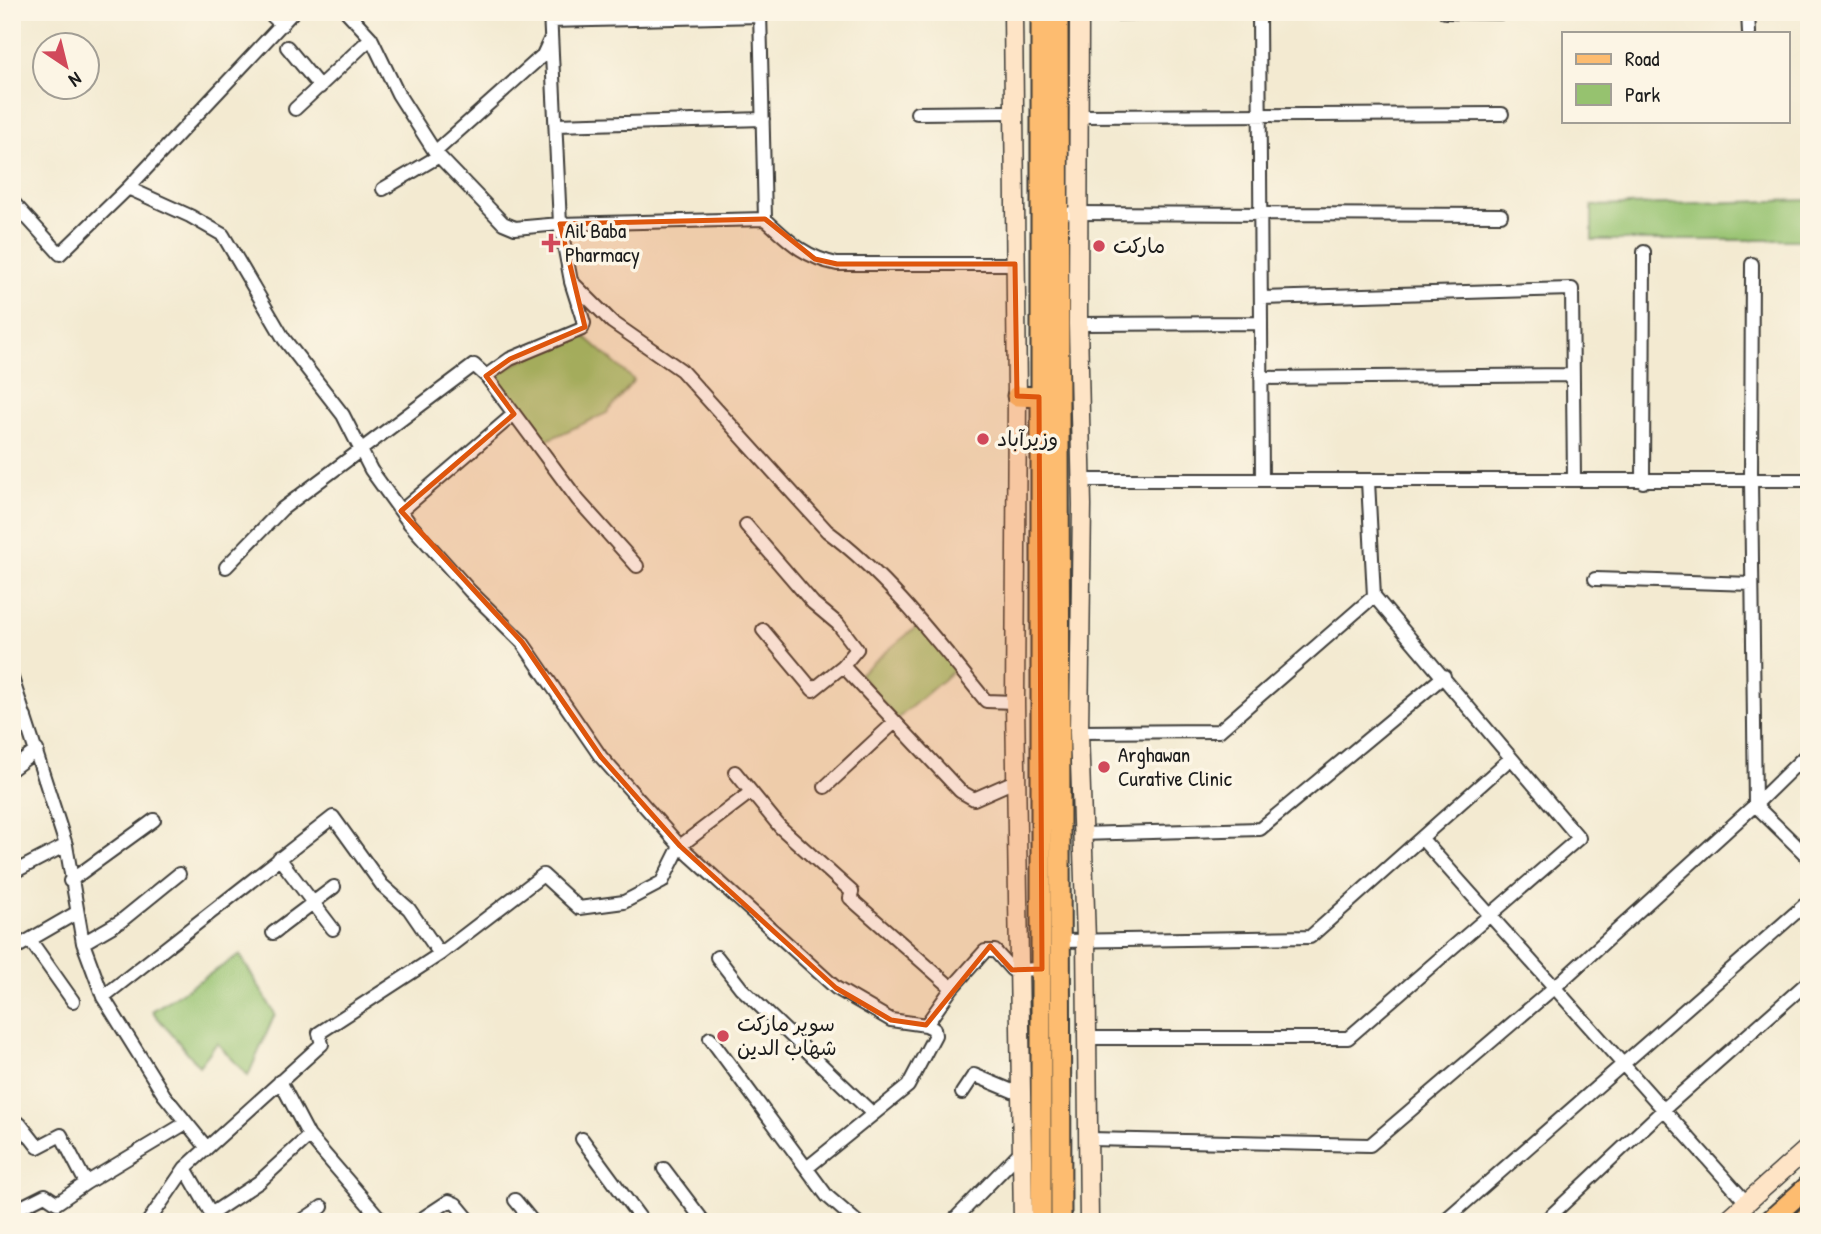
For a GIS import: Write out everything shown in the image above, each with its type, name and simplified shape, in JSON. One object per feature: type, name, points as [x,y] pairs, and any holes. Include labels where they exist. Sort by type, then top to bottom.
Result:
[{"type":"main road","points":[[1041,12],[1039,397],[1049,526],[1061,941],[1061,1222]]},
{"type":"main road","points":[[1041,1222],[1049,526],[1058,215],[1058,12]]},
{"type":"main road","points":[[1017,396],[1039,397]]},
{"type":"main road","points":[[1768,1222],[1809,1185]]},
{"type":"main road","points":[[1801,1222],[1809,1215]]},
{"type":"street","points":[[268,12],[282,25]]},
{"type":"street","points":[[14,208],[60,254],[128,188],[293,12]]},
{"type":"street","points":[[347,12],[371,38],[398,94],[437,154],[503,223],[515,228],[560,224],[765,219],[795,246],[815,259],[837,264],[1015,264]]},
{"type":"street","points":[[1013,12],[1017,396],[1015,702],[1023,1222]]},
{"type":"street","points":[[1089,1222],[1086,939],[1080,834],[1079,732],[1079,13],[1205,12]]},
{"type":"street","points":[[1259,12],[1262,481]]},
{"type":"street","points":[[1445,12],[1500,13]]},
{"type":"street","points":[[1748,12],[1749,32]]},
{"type":"street","points":[[485,376],[510,359],[582,329],[584,323],[571,281],[560,224],[550,16],[760,14],[765,219]]},
{"type":"street","points":[[295,109],[371,38]]},
{"type":"street","points":[[383,189],[437,154],[543,55],[550,40]]},
{"type":"street","points":[[287,47],[320,87]]},
{"type":"street","points":[[918,113],[1013,112]]},
{"type":"street","points":[[1078,116],[1502,114]]},
{"type":"street","points":[[556,125],[763,119]]},
{"type":"street","points":[[128,188],[223,235],[284,339],[343,415],[371,470],[401,511],[470,591],[522,642],[601,757],[680,846],[836,988],[891,1020],[926,1025],[934,1029],[935,1035],[914,1079],[808,1167]]},
{"type":"street","points":[[1058,215],[1079,212],[1261,216],[1501,215]]},
{"type":"street","points":[[1643,482],[1644,252]]},
{"type":"street","points":[[1752,264],[1751,479],[1755,805],[1809,858]]},
{"type":"street","points":[[571,281],[612,322],[681,370],[827,531],[844,543],[925,625],[986,701],[1015,702]]},
{"type":"street","points":[[1261,298],[1572,289],[1574,479]]},
{"type":"street","points":[[1078,324],[1261,323]]},
{"type":"street","points":[[226,567],[282,509],[360,447],[474,365],[578,500],[637,566]]},
{"type":"street","points":[[1262,378],[1573,375]]},
{"type":"street","points":[[401,511],[514,414]]},
{"type":"street","points":[[1081,480],[1809,480]]},
{"type":"street","points":[[1087,1038],[1348,1038],[1579,838],[1374,596],[1368,481]]},
{"type":"street","points":[[746,525],[813,603],[838,624],[856,649],[843,666],[813,690],[763,630]]},
{"type":"street","points":[[1595,579],[1752,584]]},
{"type":"street","points":[[1079,732],[1219,731],[1374,596]]},
{"type":"street","points":[[843,666],[960,791],[974,799],[1017,780]]},
{"type":"street","points":[[1080,834],[1260,828],[1444,676]]},
{"type":"street","points":[[12,678],[66,845],[70,881],[83,943],[103,997],[164,1096],[207,1149]]},
{"type":"street","points":[[12,724],[25,717]]},
{"type":"street","points":[[825,787],[895,723]]},
{"type":"street","points":[[12,769],[37,750]]},
{"type":"street","points":[[1088,1139],[1370,1145],[1556,986],[1755,805],[1809,752]]},
{"type":"street","points":[[1061,941],[1310,937],[1511,758]]},
{"type":"street","points":[[735,772],[780,827],[852,892],[850,898],[952,988]]},
{"type":"street","points":[[148,1222],[185,1168],[322,1044],[319,1033],[440,954],[543,875],[579,908],[613,905],[662,883],[680,846],[751,792]]},
{"type":"street","points":[[103,997],[331,818],[335,818],[382,885],[409,909],[440,954]]},
{"type":"street","points":[[70,881],[155,820]]},
{"type":"street","points":[[1422,839],[1664,1109],[1740,1214],[1809,1147]]},
{"type":"street","points":[[12,873],[66,845]]},
{"type":"street","points":[[279,858],[333,929]]},
{"type":"street","points":[[83,943],[121,921],[179,874]]},
{"type":"street","points":[[273,933],[334,887]]},
{"type":"street","points":[[1443,1222],[1809,901]]},
{"type":"street","points":[[12,950],[76,913]]},
{"type":"street","points":[[30,940],[73,1001]]},
{"type":"street","points":[[926,1025],[952,988],[985,951],[995,951],[1012,970],[1042,969]]},
{"type":"street","points":[[718,957],[746,994],[872,1113]]},
{"type":"street","points":[[1544,1222],[1664,1109],[1809,981]]},
{"type":"street","points":[[710,1038],[827,1196],[857,1222]]},
{"type":"street","points":[[962,1093],[974,1075],[1022,1095]]},
{"type":"street","points":[[280,1081],[309,1136],[383,1222]]},
{"type":"street","points":[[12,1203],[17,1209],[45,1195],[57,1203],[86,1182],[186,1123]]},
{"type":"street","points":[[20,1124],[36,1147],[61,1135],[86,1182]]},
{"type":"street","points":[[185,1168],[213,1218],[260,1182],[309,1136]]},
{"type":"street","points":[[582,1139],[643,1222]]},
{"type":"street","points":[[952,1222],[1023,1149]]},
{"type":"street","points":[[664,1169],[704,1222]]},
{"type":"street","points":[[515,1200],[533,1222]]},
{"type":"street","points":[[417,1222],[449,1201],[456,1204],[471,1222]]},
{"type":"street","points":[[300,1222],[322,1207]]},
{"type":"highlighted area","points":[[765,219],[815,259],[837,264],[1015,264],[1017,396],[1039,397],[1042,969],[1012,970],[990,946],[926,1025],[891,1020],[836,988],[680,846],[601,757],[522,642],[401,511],[514,414],[486,376],[510,359],[585,327],[560,224]]},
{"type":"green space","points":[[1809,200],[1809,240],[1592,240],[1592,206]]},
{"type":"green space","points":[[581,333],[634,380],[607,413],[541,443],[490,380],[515,364]]},
{"type":"green space","points":[[920,624],[957,668],[897,719],[859,674]]},
{"type":"green space","points":[[240,955],[275,1014],[248,1076],[217,1043],[199,1066],[152,1011]]},
{"type":"place","name":"Ail Baba Pharmacy","points":[[551,243]]},
{"type":"place","name":"مارکت","points":[[1099,246]]},
{"type":"place","name":"وزیرآباد","points":[[983,439]]},
{"type":"place","name":"Arghawan Curative Clinic","points":[[1104,767]]},
{"type":"place","name":"سوپر مارکت شهاب الدین","points":[[723,1036]]}]
